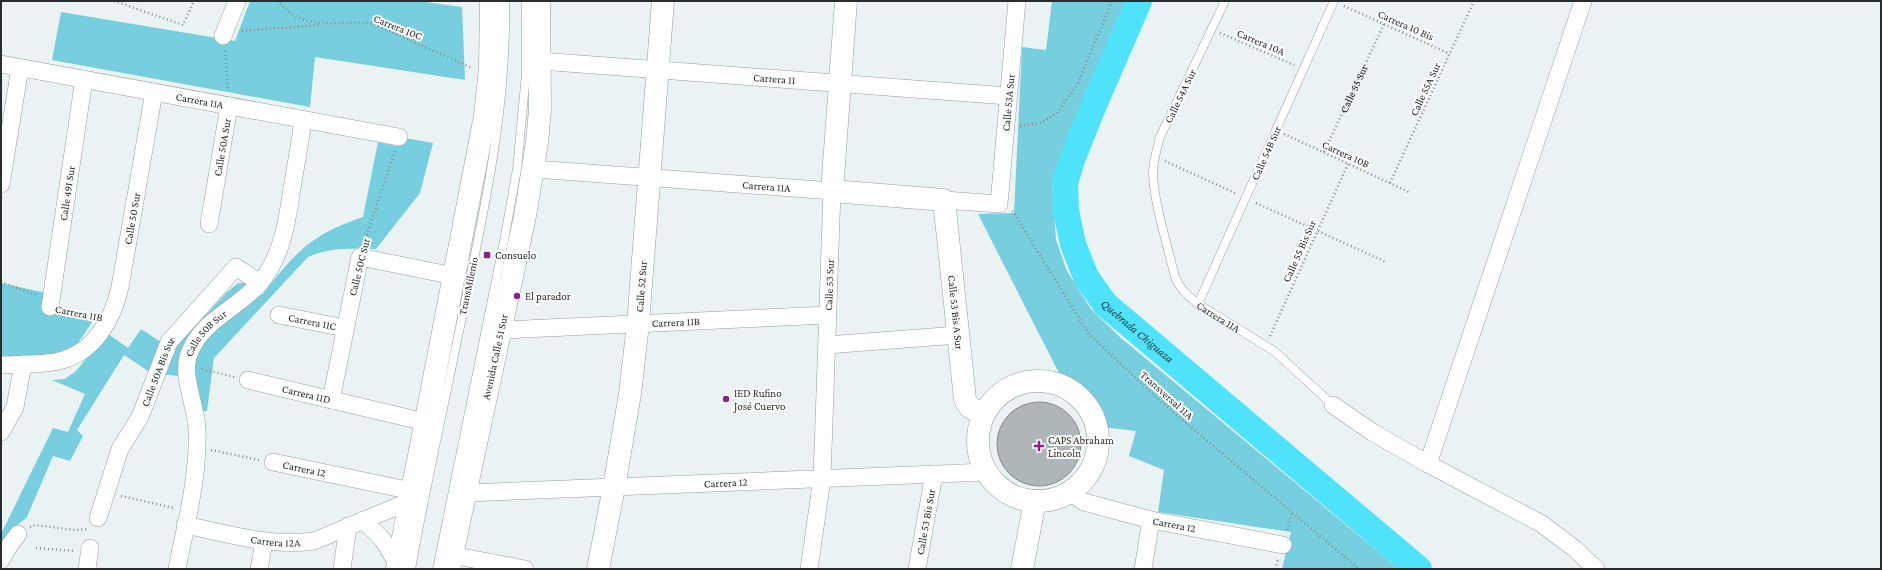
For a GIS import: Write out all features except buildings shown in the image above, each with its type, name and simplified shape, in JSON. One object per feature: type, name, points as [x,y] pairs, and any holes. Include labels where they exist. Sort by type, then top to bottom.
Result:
[{"type":"street","points":[[229,34],[237,1]]},
{"type":"street","points":[[402,568],[411,496],[481,137],[490,76],[491,1]]},
{"type":"street","name":"Avenida Calle 51 Sur","points":[[446,564],[466,492],[534,169],[540,109],[539,1]]},
{"type":"street","name":"Calle 52 Sur","points":[[598,569],[628,408],[638,324],[663,1]]},
{"type":"street","name":"Calle 53 Sur","points":[[809,569],[822,478],[832,191],[846,1]]},
{"type":"street","name":"Calle 53A Sur","points":[[999,204],[1017,1]]},
{"type":"street","points":[[1428,464],[1583,1]]},
{"type":"street","name":"Carrera 11","points":[[540,62],[1008,96]]},
{"type":"street","name":"Carrera 11A","points":[[1,64],[399,137]]},
{"type":"street","points":[[1,184],[20,68]]},
{"type":"street","name":"Calle 49I Sur","points":[[50,303],[84,79]]},
{"type":"street","name":"Calle 50 Sur","points":[[23,364],[58,361],[74,356],[94,340],[109,319],[117,301],[120,287],[154,92]]},
{"type":"street","name":"Calle 50A Sur","points":[[209,224],[229,106]]},
{"type":"street","name":"Calle 50B Sur","points":[[176,569],[194,484],[197,428],[186,366],[188,357],[195,341],[206,328],[217,317],[247,296],[260,283],[278,254],[282,243],[303,120]]},
{"type":"street","name":"Carrera 11A","points":[[534,169],[999,204]]},
{"type":"street","name":"Calle 53 Bis A Sur","points":[[944,200],[966,402],[971,408],[984,413]]},
{"type":"street","points":[[360,257],[454,276]]},
{"type":"street","name":"Calle 50C Sur","points":[[331,400],[360,257]]},
{"type":"street","name":"Calle 50A Bis Sur","points":[[98,518],[120,449],[140,417],[169,342],[236,268],[260,283]]},
{"type":"street","name":"Carrera 11C","points":[[279,315],[345,328]]},
{"type":"street","name":"Carrera 11B","points":[[501,330],[828,315]]},
{"type":"street","points":[[827,345],[958,335]]},
{"type":"street","points":[[1,365],[23,364],[15,407],[1,432]]},
{"type":"street","name":"Carrera 11D","points":[[248,380],[426,422]]},
{"type":"street","points":[[1040,380],[1057,383],[1072,391],[1085,403],[1094,417],[1098,434],[1098,451],[1092,467],[1083,481],[1069,492],[1059,497],[1035,501],[1013,495],[994,482],[981,461],[978,443],[980,425],[984,413],[994,399],[1007,388],[1029,381],[1040,380]]},
{"type":"street","points":[[1333,405],[1372,432],[1428,464],[1542,524],[1575,549],[1596,569]]},
{"type":"street","name":"Carrera 12","points":[[273,462],[411,496]]},
{"type":"street","name":"Carrera 12","points":[[466,492],[987,472]]},
{"type":"street","name":"Calle 53 Bis Sur","points":[[917,569],[934,474]]},
{"type":"street","name":"Carrera 12","points":[[1069,492],[1084,502],[1151,520],[1282,545]]},
{"type":"street","name":"Carrera 12A","points":[[187,518],[264,542],[290,543],[314,540],[355,523],[411,496]]},
{"type":"street","points":[[1022,569],[1035,501]]},
{"type":"street","points":[[1143,569],[1151,520]]},
{"type":"street","points":[[342,569],[355,523],[382,540],[402,568]]},
{"type":"street","points":[[1,560],[18,534]]},
{"type":"street","points":[[259,569],[264,542]]},
{"type":"street","points":[[446,564],[525,569]]},
{"type":"lane","name":"TransMilenio","points":[[402,568],[426,489],[487,193],[504,79],[505,1]]},
{"type":"lane","points":[[446,564],[517,169],[526,74],[526,1]]},
{"type":"lane","name":"Calle 54A Sur","points":[[1156,195],[1153,174],[1160,137],[1225,1]]},
{"type":"lane","name":"Calle 54B Sur","points":[[1198,304],[1334,2]]},
{"type":"lane","name":"Carrera 11A","points":[[1156,195],[1175,277],[1179,286],[1186,295],[1266,346],[1333,405]]},
{"type":"path","points":[[114,1],[183,26],[194,1]]},
{"type":"path","name":"Carrera 10C","points":[[277,1],[294,15],[304,20],[323,24],[360,21],[374,24],[490,76]]},
{"type":"path","points":[[1006,129],[1040,123],[1057,112],[1078,83],[1112,1]]},
{"type":"path","name":"Calle 55A Sur","points":[[1390,183],[1474,1]]},
{"type":"path","name":"Carrera 10 Bis","points":[[1334,2],[1450,54]]},
{"type":"path","points":[[229,34],[323,24]]},
{"type":"path","name":"Calle 55 Sur","points":[[1324,152],[1384,24]]},
{"type":"path","name":"Carrera 10A","points":[[1212,29],[1304,69]]},
{"type":"path","name":"Calle 50A Sur","points":[[229,34],[229,106]]},
{"type":"path","name":"Carrera 10B","points":[[1276,130],[1409,192]]},
{"type":"path","name":"Calle 50C Sur","points":[[360,257],[399,137]]},
{"type":"path","points":[[1155,157],[1386,262]]},
{"type":"path","name":"Calle 55 Bis Sur","points":[[1266,346],[1348,164]]},
{"type":"path","name":"Transversal 11A","points":[[999,204],[1014,213],[1088,333],[1159,400],[1359,569]]},
{"type":"path","name":"Carrera 11B","points":[[1,282],[50,303],[109,319]]},
{"type":"path","points":[[186,366],[248,380]]},
{"type":"path","name":"Carrera 12","points":[[196,447],[273,462]]},
{"type":"path","points":[[106,493],[187,518]]},
{"type":"path","points":[[18,534],[27,527],[35,525],[75,530],[86,529],[92,526],[98,518]]},
{"type":"path","points":[[36,548],[89,557]]},
{"type":"shaded area","points":[[250,1],[418,1],[462,7],[465,80],[315,57],[310,107],[52,60],[61,12],[235,41]]},
{"type":"shaded area","points":[[1052,1],[1125,1],[1075,119],[1052,186],[1056,240],[1067,271],[1091,309],[1121,338],[1399,569],[1282,569],[1291,532],[1158,512],[1164,470],[1129,456],[1136,431],[1102,427],[1095,410],[1087,397],[1076,386],[1061,377],[978,214],[1014,213],[1022,47],[1046,50]]},
{"type":"shaded area","points":[[399,137],[433,143],[420,193],[376,249],[333,250],[308,257],[214,358],[207,411],[201,411],[196,378],[151,373],[124,355],[77,430],[83,436],[70,461],[53,456],[27,517],[14,528],[1,548],[1,534],[53,428],[68,432],[85,394],[52,380],[65,379],[76,371],[107,333],[128,348],[141,329],[173,350],[226,293],[238,283],[247,283],[262,295],[285,267],[305,247],[330,231],[363,217],[378,142],[396,146]]},
{"type":"shaded area","points":[[1,283],[46,293],[44,309],[93,321],[78,343],[62,355],[1,359]]},
{"type":"waterway","name":"Quebrada Chiguaza","points":[[1139,1],[1091,112],[1072,160],[1065,183],[1066,211],[1073,244],[1086,277],[1105,304],[1419,569]]},
{"type":"place","name":"Consuelo","points":[[487,255]]},
{"type":"place","name":"El parador","points":[[517,296]]},
{"type":"place","name":"IED Rufino José Cuervo","points":[[726,399]]},
{"type":"place","name":"CAPS Abraham Lincoln","points":[[1039,446]]}]
